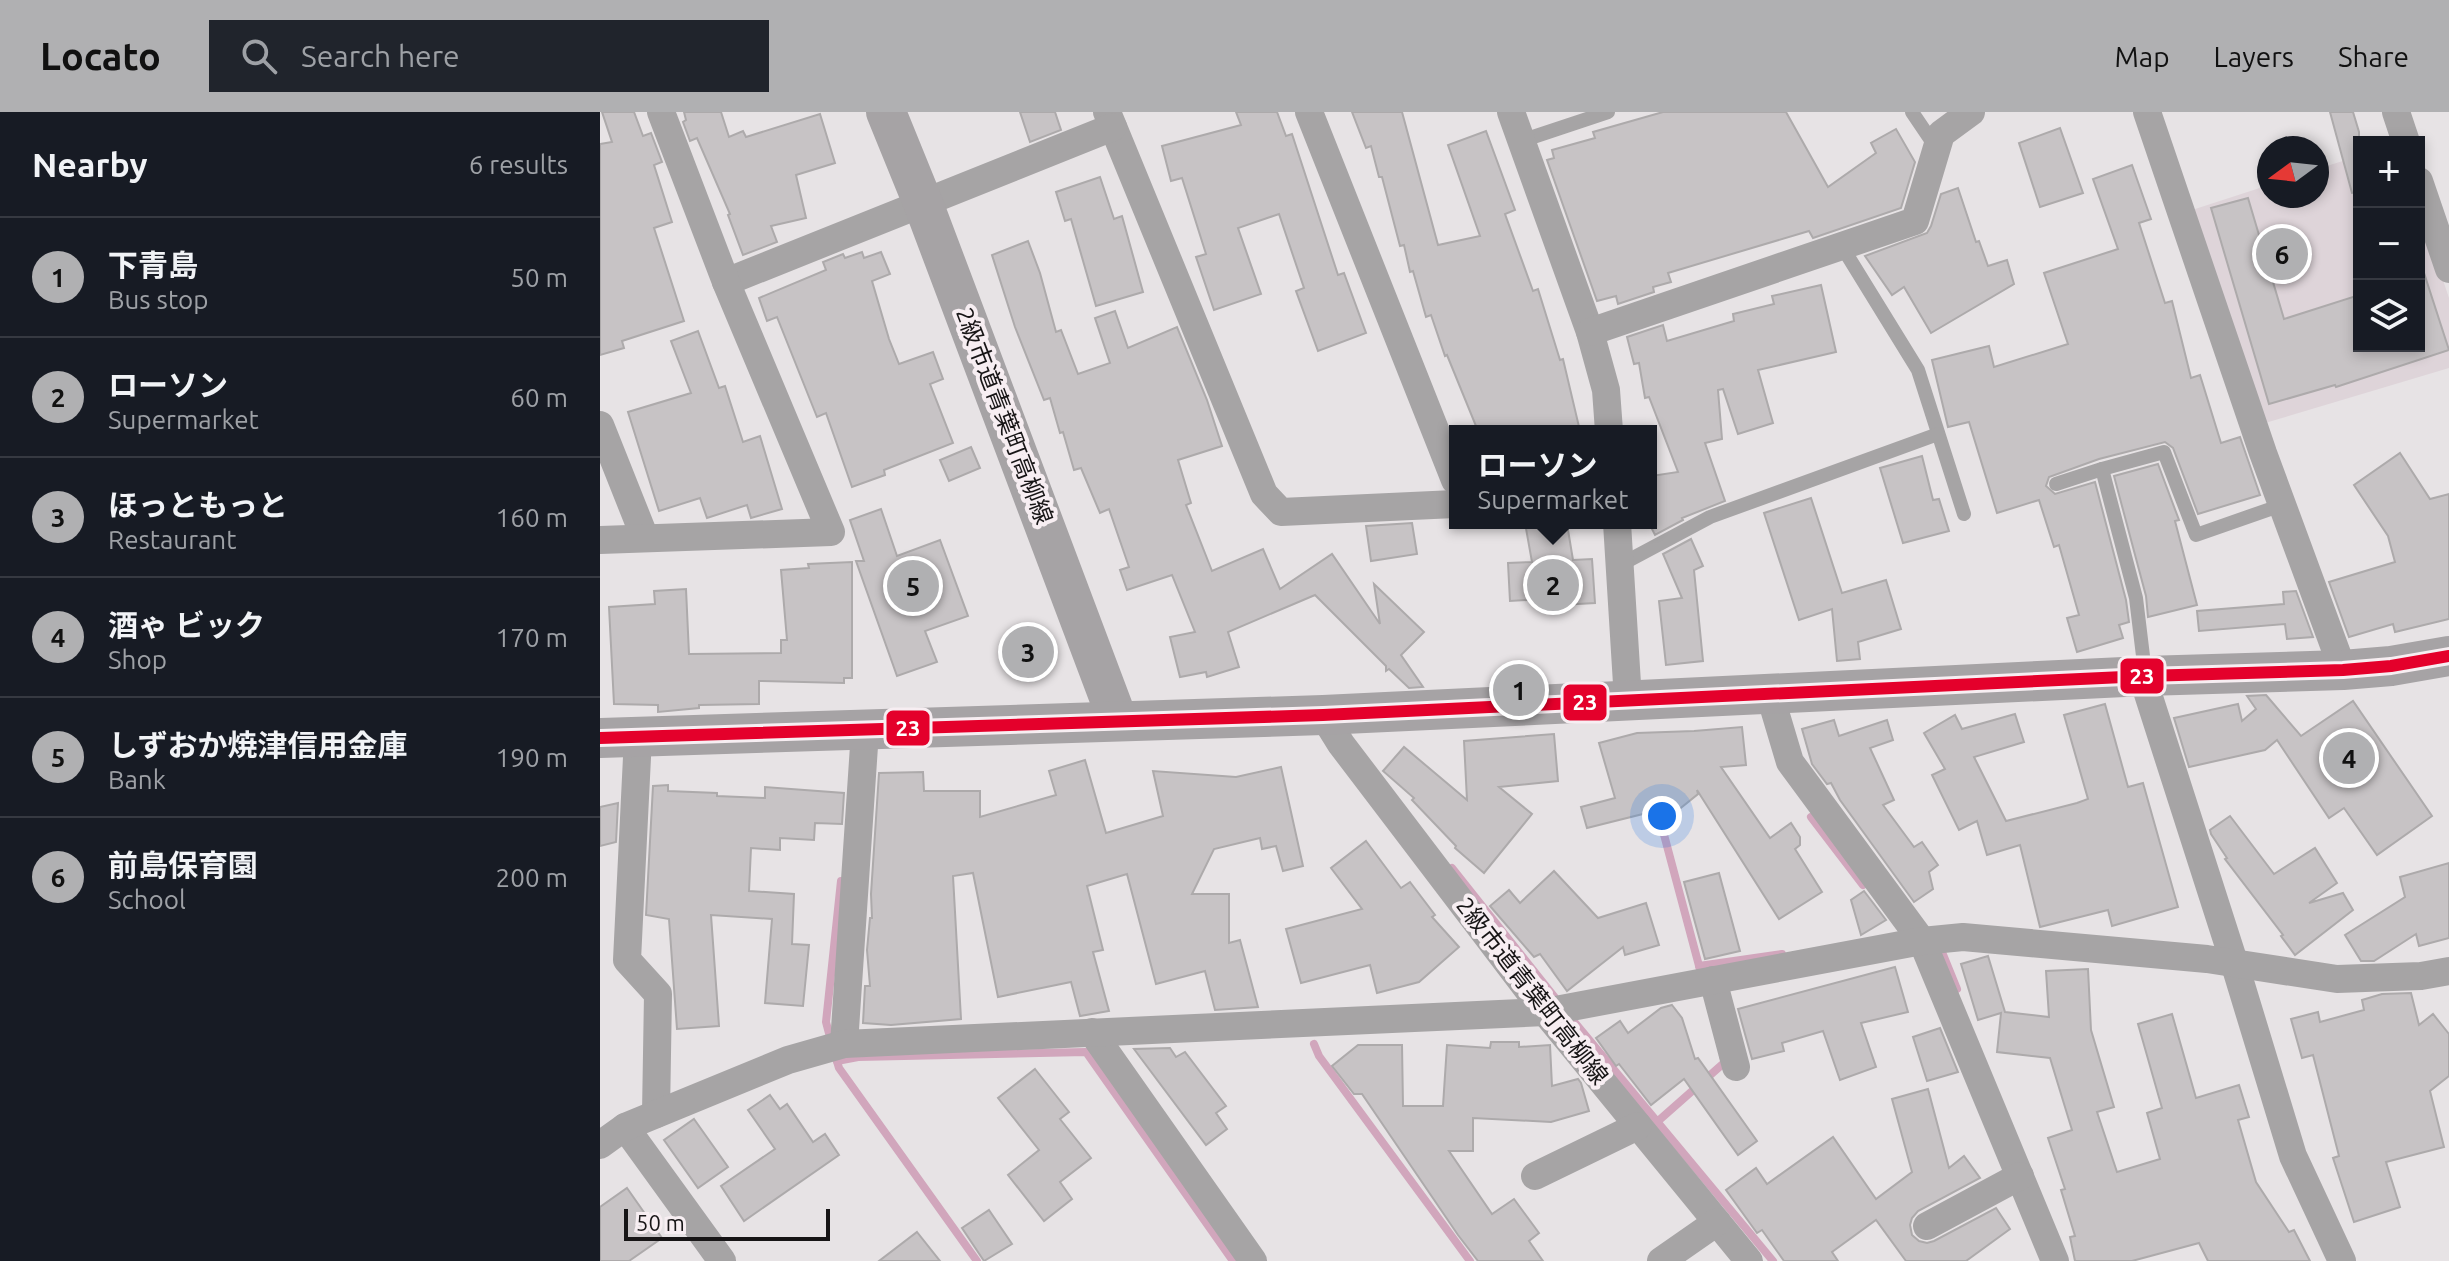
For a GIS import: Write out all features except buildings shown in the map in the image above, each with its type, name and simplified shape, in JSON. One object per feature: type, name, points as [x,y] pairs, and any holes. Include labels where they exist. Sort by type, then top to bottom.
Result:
[{"type":"main road","name":"2級市道青葉町高柳線","points":[[886,112],[1118,721]]},
{"type":"main road","points":[[619,738],[1323,715],[1770,695],[2144,666],[2343,670],[2449,656]]},
{"type":"street","points":[[600,540],[831,532],[726,282],[661,112]]},
{"type":"street","points":[[1309,112],[1449,465]]},
{"type":"street","points":[[1511,112],[1590,332],[1606,390],[1609,425]]},
{"type":"street","points":[[1590,332],[1915,221],[1941,134],[1971,112]]},
{"type":"street","points":[[2147,112],[2282,505],[2343,670]]},
{"type":"street","points":[[2396,112],[2404,136]]},
{"type":"street","points":[[726,282],[923,203],[1110,120],[1264,494],[1281,512],[1449,504]]},
{"type":"street","points":[[2425,189],[2439,208],[2449,269]]},
{"type":"street","points":[[600,425],[645,538]]},
{"type":"street","points":[[1617,529],[1628,700]]},
{"type":"street","points":[[2144,666],[2148,694],[2220,961],[2293,1156],[2342,1261]]},
{"type":"street","points":[[1770,695],[1790,762],[1922,941],[2055,1261]]},
{"type":"street","name":"2級市道青葉町高柳線","points":[[1323,715],[1341,744],[1545,1012],[1749,1261]]},
{"type":"street","points":[[844,1044],[865,731]]},
{"type":"street","points":[[619,738],[627,960],[658,994],[656,1114]]},
{"type":"street","points":[[600,1145],[625,1127],[656,1114],[788,1060],[844,1044],[1545,1012],[1922,941],[1963,937],[2220,961],[2337,979],[2421,976],[2449,971]]},
{"type":"street","points":[[1713,980],[1736,1067]]},
{"type":"street","points":[[1092,1032],[1253,1261]]},
{"type":"street","points":[[1535,1176],[1638,1126]]},
{"type":"street","points":[[625,1127],[722,1261]]},
{"type":"street","points":[[1927,1226],[2020,1176]]},
{"type":"street","points":[[1661,1261],[1717,1222]]},
{"type":"lane","points":[[1521,141],[1608,112]]},
{"type":"lane","points":[[1912,112],[1937,149]]},
{"type":"lane","points":[[1841,245],[1918,370],[1964,514]]},
{"type":"lane","points":[[1620,565],[1710,517],[1938,434]]},
{"type":"lane","points":[[2056,484],[2164,452],[2196,535],[2282,505]]},
{"type":"lane","points":[[2102,469],[2136,598],[2144,666]]},
{"type":"shaded area","points":[[2353,158],[2353,352],[2425,352],[2425,226],[2449,298],[2449,368],[2265,423],[2189,211],[2257,189],[2257,208],[2329,208],[2329,165]]},
{"type":"waterway","points":[[1655,801],[1702,977]]},
{"type":"waterway","points":[[1811,817],[1863,885]]},
{"type":"waterway","points":[[1452,868],[1576,1024],[1773,1261]]},
{"type":"waterway","points":[[831,1041],[826,1022],[841,881]]},
{"type":"waterway","points":[[1942,952],[1957,989]]},
{"type":"waterway","points":[[1699,966],[1782,954]]},
{"type":"waterway","points":[[1314,1044],[1319,1056],[1470,1261]]},
{"type":"waterway","points":[[837,1061],[858,1057],[1086,1052],[1233,1261]]},
{"type":"waterway","points":[[1657,1122],[1725,1062],[1723,1056]]},
{"type":"waterway","points":[[836,1058],[839,1068],[977,1261]]},
{"type":"transit line","name":"23","points":[[600,738],[1323,715],[2145,676],[2343,670],[2449,656]]},
{"type":"place","name":"前島保育園","points":[[2282,254]]},
{"type":"place","name":"ローソン","points":[[1553,585]]},
{"type":"place","name":"しずおか焼津信用金庫","points":[[913,586]]},
{"type":"place","name":"ほっともっと","points":[[1028,652]]},
{"type":"place","name":"下青島","points":[[1519,690]]},
{"type":"place","name":"酒ゃ ビック","points":[[2349,758]]}]
